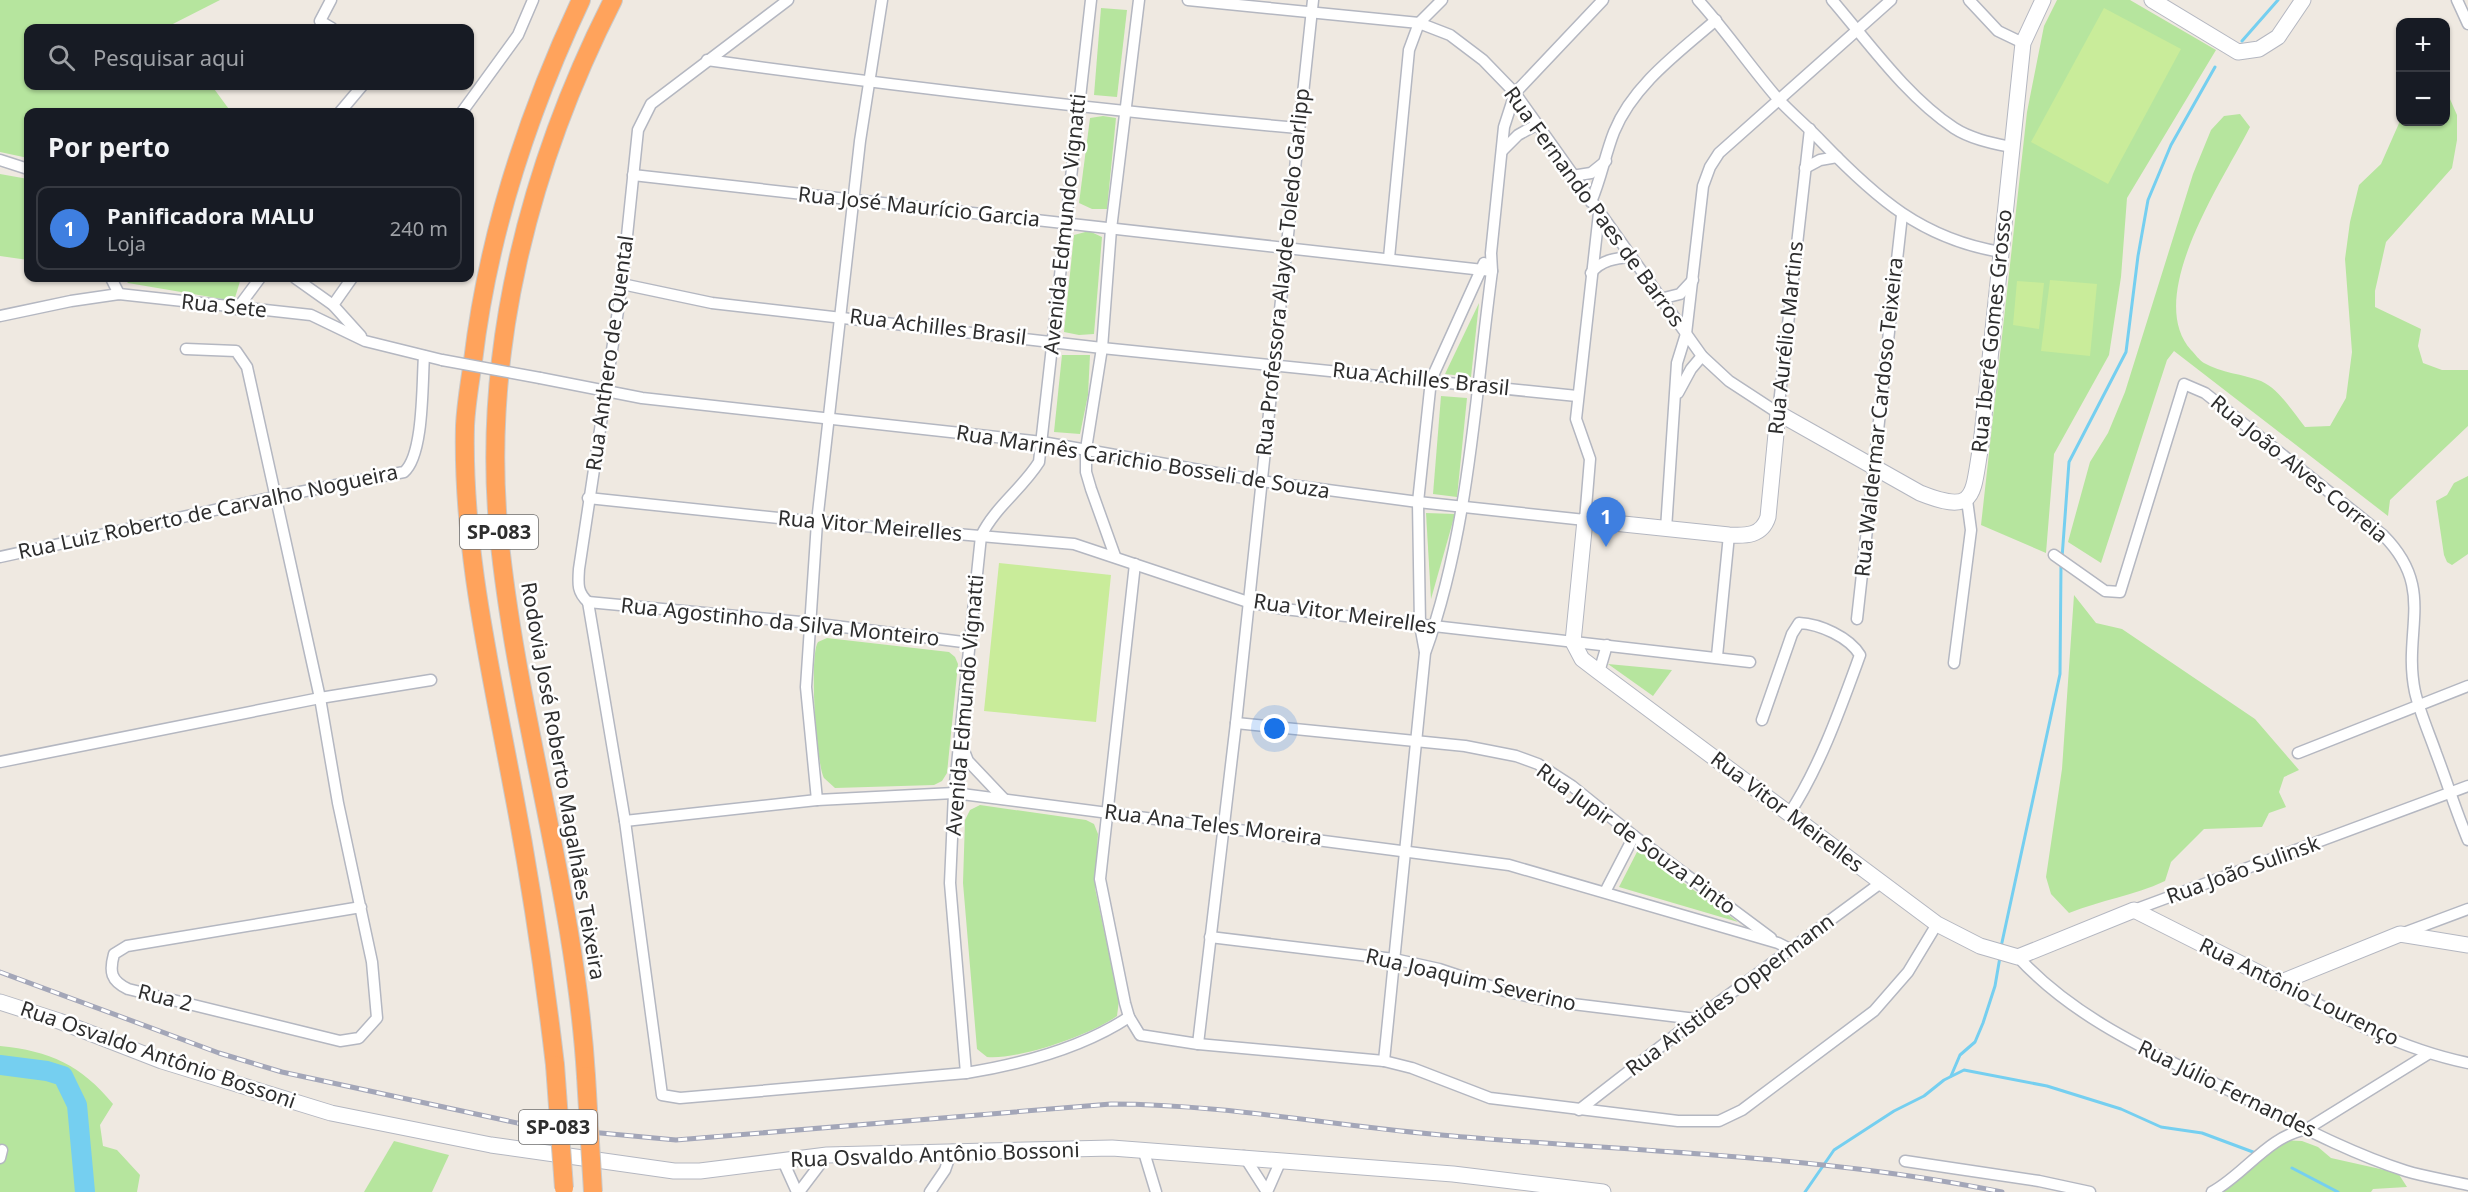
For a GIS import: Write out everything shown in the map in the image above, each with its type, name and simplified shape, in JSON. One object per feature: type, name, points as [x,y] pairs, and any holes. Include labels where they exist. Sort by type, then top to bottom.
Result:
[{"type":"highway","name":"SP-083","points":[[564,1190],[555,1065],[526,865],[481,626],[469,516],[465,425],[479,309],[498,223],[534,108],[581,0]]},
{"type":"highway","name":"Rodovia José Roberto Magalhães Teixeira","points":[[593,1192],[584,1042],[564,913],[505,580],[497,504],[496,419],[510,300],[532,206],[568,96],[613,0]]},
{"type":"street","points":[[325,24],[320,21],[331,0]]},
{"type":"street","points":[[465,108],[518,35],[533,0]]},
{"type":"street","points":[[707,60],[788,0]]},
{"type":"street","points":[[817,800],[806,687],[816,522],[854,200],[882,0]]},
{"type":"street","name":"Avenida Edmundo Vignatti","points":[[966,1074],[950,883],[954,793],[981,536],[995,513],[1030,477],[1039,462],[1077,106],[1091,0]]},
{"type":"street","points":[[1116,556],[1090,489],[1086,472],[1086,449],[1102,348],[1111,229],[1139,0]]},
{"type":"street","name":"Rua Fernando Paes de Barros","points":[[1188,0],[1419,23],[1450,35],[1483,60],[1515,93],[1702,356],[1729,381],[1920,493],[1956,504],[1967,500]]},
{"type":"street","name":"Rua Professora Alayde Toledo Garlipp","points":[[1198,1044],[1236,723],[1272,364],[1313,0]]},
{"type":"street","points":[[1389,258],[1407,63],[1419,23],[1442,0]]},
{"type":"street","points":[[1384,1061],[1414,739],[1425,653],[1434,626],[1462,506],[1504,127],[1515,93],[1603,0]]},
{"type":"street","points":[[1698,0],[1780,100],[1857,179],[1902,214],[1940,235],[1978,248],[2001,252]]},
{"type":"street","points":[[1832,0],[1924,105],[1955,129],[1986,142],[2011,147]]},
{"type":"street","points":[[1666,529],[1677,363],[1686,334],[1703,186],[1710,167],[1719,153],[1892,0]]},
{"type":"street","points":[[1970,0],[1998,32],[2023,43]]},
{"type":"street","name":"Rua Iberê Gomes Grosso","points":[[1954,663],[1971,530],[1967,500],[1973,489],[1981,445],[2023,43],[2043,0]]},
{"type":"street","points":[[2152,0],[2238,52],[2259,49],[2277,37],[2303,0]]},
{"type":"street","points":[[2457,0],[2468,24]]},
{"type":"street","points":[[1591,202],[1615,130],[1647,82],[1716,20]]},
{"type":"street","points":[[707,60],[870,83],[1124,112],[1298,128]]},
{"type":"street","name":"Rua Anthero de Quental","points":[[707,60],[651,104],[638,130],[622,284],[588,498],[578,586],[581,595],[588,602],[625,821],[662,1095],[680,1098],[966,1074]]},
{"type":"street","points":[[344,108],[359,90]]},
{"type":"street","points":[[1502,151],[1518,135],[1536,125]]},
{"type":"street","name":"Rua Aurélio Martins","points":[[1746,536],[1765,526],[1768,517],[1810,129]]},
{"type":"street","points":[[1805,168],[1821,160],[1837,157]]},
{"type":"street","points":[[0,160],[24,169]]},
{"type":"street","points":[[1572,176],[1591,173],[1606,160]]},
{"type":"street","name":"Rua José Maurício Garcia","points":[[633,175],[1487,269]]},
{"type":"street","points":[[1599,213],[1577,396],[1576,419],[1590,459],[1573,642],[1717,656],[1750,662]]},
{"type":"street","name":"Rua Waldermar Cardoso Teixeira","points":[[1857,619],[1902,214]]},
{"type":"street","points":[[1591,273],[1603,262],[1631,257]]},
{"type":"street","points":[[1425,653],[1420,625],[1418,502],[1431,380],[1487,269]]},
{"type":"street","points":[[1660,299],[1680,294],[1693,280]]},
{"type":"street","points":[[113,282],[119,294]]},
{"type":"street","points":[[237,309],[257,282]]},
{"type":"street","points":[[301,282],[333,305],[365,341]]},
{"type":"street","points":[[333,305],[349,282]]},
{"type":"street","name":"Rua Achilles Brasil","points":[[622,284],[712,303],[1051,340],[1102,348],[1577,396]]},
{"type":"street","name":"Rua Sete","points":[[0,316],[71,300],[119,294],[237,309],[311,315],[365,341],[442,360],[540,378]]},
{"type":"street","points":[[186,349],[229,349],[241,355],[248,367],[274,497],[320,698],[338,803],[361,907]]},
{"type":"street","name":"Rua Luiz Roberto de Carvalho Nogueira","points":[[0,557],[274,497],[404,472],[411,466],[416,451],[424,356]]},
{"type":"street","points":[[1676,399],[1691,369],[1702,356]]},
{"type":"street","name":"Rua Marinês Carichio Bosseli de Souza","points":[[540,378],[607,389],[642,398],[1042,442],[1261,481],[1418,502],[1746,536]]},
{"type":"street","name":"Rua João Alves Correia","points":[[2055,555],[2105,591],[2120,592],[2184,384],[2205,393],[2384,535],[2408,568],[2415,592],[2412,669],[2419,706],[2449,794],[2468,840]]},
{"type":"street","name":"Rua Vitor Meirelles","points":[[588,498],[816,522],[1074,544],[1116,556],[1248,602],[1420,625],[1573,642],[1582,658],[1599,672],[1937,924],[1984,948],[2013,955]]},
{"type":"street","points":[[1717,656],[1729,535]]},
{"type":"street","points":[[1135,564],[1100,879],[1129,1017],[1140,1035],[1198,1044],[1384,1061],[1412,1068],[1490,1098],[1579,1110],[1711,1123],[1742,1110],[1874,1011],[1908,972],[1937,924]]},
{"type":"street","name":"Rua Agostinho da Silva Monteiro","points":[[588,602],[811,623],[971,643]]},
{"type":"street","points":[[1762,720],[1792,634],[1799,623],[1810,624],[1845,639],[1856,648],[1860,655],[1854,672],[1819,754],[1789,814]]},
{"type":"street","points":[[1599,672],[1607,645]]},
{"type":"street","points":[[0,762],[320,698],[431,680]]},
{"type":"street","points":[[2298,753],[2468,686]]},
{"type":"street","name":"Rua Jupir de Souza Pinto","points":[[1236,723],[1414,739],[1516,756],[1538,764],[1572,786],[1634,836],[1778,943]]},
{"type":"street","points":[[960,741],[969,761],[1004,799]]},
{"type":"street","name":"Rua João Sulinsk","points":[[2013,955],[2468,786]]},
{"type":"street","name":"Rua Ana Teles Moreira","points":[[625,821],[817,800],[954,793],[1403,849],[1509,865],[1778,943],[1790,949]]},
{"type":"street","points":[[1605,892],[1634,836]]},
{"type":"street","name":"Rua Aristides Oppermann","points":[[1579,1110],[1696,1019],[1882,882]]},
{"type":"street","name":"Rua 2","points":[[361,907],[372,962],[377,1018],[359,1038],[340,1041],[128,989],[117,984],[110,968],[114,954],[128,946],[142,942],[361,907]]},
{"type":"street","points":[[2279,983],[2468,909]]},
{"type":"street","name":"Rua Antônio Lourenço","points":[[2134,910],[2342,1017],[2428,1054],[2468,1063]]},
{"type":"street","points":[[2400,934],[2468,945]]},
{"type":"street","name":"Rua Joaquim Severino","points":[[1210,937],[1394,959],[1439,969],[1505,991],[1548,1001],[1696,1019]]},
{"type":"street","name":"Rua Júlio Fernandes","points":[[2013,955],[2055,993],[2144,1049],[2307,1129],[2406,1171],[2468,1185]]},
{"type":"street","name":"Rua Osvaldo Antônio Bossoni","points":[[0,1002],[59,1020],[162,1061],[331,1113],[491,1145],[674,1171],[700,1171],[827,1155],[952,1150],[1143,1149],[1453,1174],[1603,1192]]},
{"type":"street","points":[[966,1074],[1012,1066],[1105,1033],[1129,1017]]},
{"type":"street","points":[[2217,1189],[2274,1142],[2296,1131],[2307,1129],[2428,1054]]},
{"type":"street","points":[[1143,1149],[1156,1192]]},
{"type":"street","points":[[930,1192],[945,1170],[952,1150]]},
{"type":"street","points":[[783,1161],[798,1192],[827,1155]]},
{"type":"street","points":[[1244,1156],[1267,1192]]},
{"type":"street","points":[[1267,1192],[1281,1160]]},
{"type":"street","points":[[1905,1161],[2039,1181],[2090,1192]]},
{"type":"green space","points":[[0,0],[220,0],[173,24],[24,24],[24,90],[215,90],[228,108],[24,108],[24,157],[0,152]]},
{"type":"green space","points":[[2057,0],[2130,0],[2216,50],[2127,198],[2121,277],[2109,355],[2054,454],[2046,553],[1981,525],[2027,112],[2044,26]]},
{"type":"green space","points":[[1101,8],[1127,10],[1117,97],[1094,95]]},
{"type":"green space","points":[[2104,8],[2181,49],[2108,184],[2031,142]]},
{"type":"green space","points":[[2450,99],[2457,115],[2457,140],[2452,168],[2386,242],[2375,291],[2375,307],[2421,329],[2418,346],[2423,363],[2442,370],[2468,370],[2468,426],[2390,500],[2388,516],[2174,351],[2167,360],[2101,563],[2068,542],[2090,462],[2108,433],[2125,392],[2193,174],[2211,130],[2224,116],[2240,114],[2250,127],[2207,206],[2193,238],[2182,269],[2176,300],[2179,327],[2191,350],[2204,363],[2268,385],[2285,401],[2305,427],[2330,426],[2346,398],[2352,352],[2345,259],[2350,222],[2359,185],[2381,164],[2398,126],[2450,126]]},
{"type":"green space","points":[[1103,116],[1116,118],[1107,209],[1092,209],[1079,203],[1090,118]]},
{"type":"green space","points":[[0,174],[24,178],[24,259],[0,256]]},
{"type":"green space","points":[[1089,231],[1102,237],[1094,334],[1079,335],[1064,332],[1074,235]]},
{"type":"green space","points":[[2050,280],[2097,284],[2090,356],[2041,351]]},
{"type":"green space","points":[[2017,281],[2044,283],[2039,329],[2013,325]]},
{"type":"green space","points":[[127,282],[240,282],[234,301]]},
{"type":"green space","points":[[1479,303],[1471,377],[1445,374]]},
{"type":"green space","points":[[1062,355],[1090,355],[1088,395],[1080,434],[1054,432]]},
{"type":"green space","points":[[1441,396],[1467,398],[1457,497],[1433,494]]},
{"type":"green space","points":[[2468,476],[2468,554],[2452,565],[2447,562],[2444,555],[2436,501],[2447,495],[2454,483]]},
{"type":"green space","points":[[1426,513],[1455,514],[1431,599]]},
{"type":"green space","points":[[999,563],[1111,575],[1096,722],[984,711]]},
{"type":"green space","points":[[2074,595],[2096,623],[2122,629],[2255,719],[2299,770],[2284,777],[2279,792],[2286,807],[2269,813],[2262,827],[2204,829],[2171,862],[2165,881],[2069,913],[2051,894],[2046,877],[2062,769]]},
{"type":"green space","points":[[827,638],[949,652],[955,657],[958,664],[947,773],[942,781],[934,785],[835,788],[824,778],[816,732],[814,666],[818,642]]},
{"type":"green space","points":[[1608,664],[1672,670],[1653,696]]},
{"type":"green space","points":[[980,805],[1086,820],[1094,824],[1098,834],[1095,888],[1119,1000],[1117,1016],[1090,1031],[1054,1045],[1000,1057],[987,1057],[977,1049],[963,883],[965,820],[970,810]]},
{"type":"green space","points":[[1638,850],[1738,922],[1619,887]]},
{"type":"green space","points":[[0,1046],[34,1052],[63,1062],[89,1079],[101,1091],[113,1104],[100,1125],[103,1146],[117,1150],[140,1175],[137,1192],[0,1192]]},
{"type":"green space","points":[[2278,1140],[2302,1141],[2318,1147],[2331,1158],[2398,1173],[2407,1187],[2373,1189],[2371,1192],[2215,1192]]},
{"type":"green space","points":[[394,1141],[449,1155],[432,1192],[364,1192]]},
{"type":"waterway","points":[[2242,41],[2278,0]]},
{"type":"waterway","points":[[2062,558],[2069,462],[2126,352],[2138,256],[2148,200],[2171,145],[2215,67]]},
{"type":"waterway","points":[[2001,947],[2060,674],[2061,564]]},
{"type":"waterway","points":[[1951,1076],[1960,1055],[1975,1042],[1983,1023],[1995,986],[2000,957]]},
{"type":"waterway","points":[[0,1065],[47,1071],[63,1076],[77,1105],[85,1192]]},
{"type":"waterway","points":[[1805,1192],[1834,1150],[1894,1111],[1924,1096],[1944,1080],[1964,1070],[2047,1086],[2121,1109],[2161,1127],[2202,1133],[2253,1152]]},
{"type":"waterway","points":[[2292,1168],[2338,1192]]},
{"type":"railway","points":[[0,972],[219,1053],[282,1072],[536,1127],[676,1140],[1111,1104],[1154,1105],[1239,1112],[1453,1136],[1797,1162],[1866,1170],[2002,1192]]},
{"type":"place","name":"Panificadora MALU","points":[[1606,547]]}]
